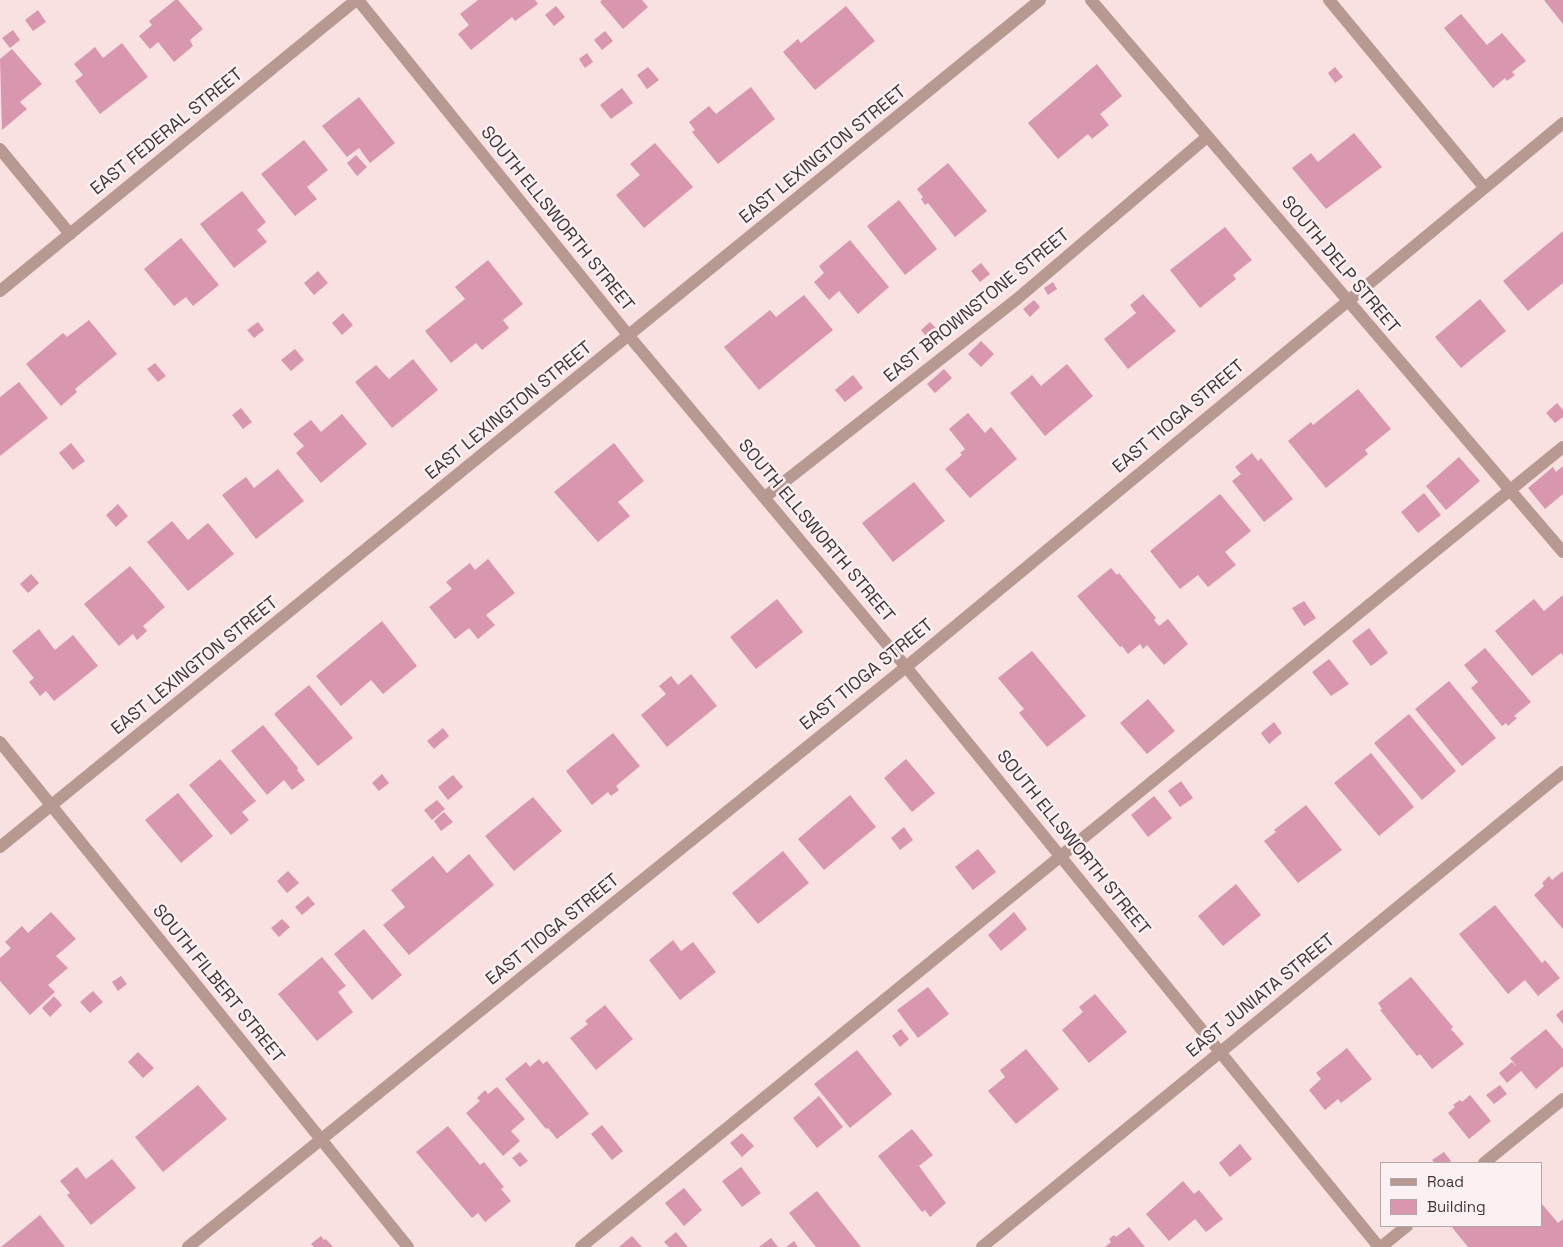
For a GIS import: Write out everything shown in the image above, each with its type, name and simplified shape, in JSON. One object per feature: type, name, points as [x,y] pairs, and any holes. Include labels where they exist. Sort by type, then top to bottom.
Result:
[{"type":"street","name":"EAST FEDERAL STREET","points":[[0,291],[357,0]]},
{"type":"street","name":"SOUTH ELLSWORTH STREET","points":[[357,0],[629,336],[906,667],[1380,1247]]},
{"type":"street","name":"EAST LEXINGTON STREET","points":[[0,847],[1040,0]]},
{"type":"street","name":"SOUTH DELP STREET","points":[[1091,0],[1563,552]]},
{"type":"street","points":[[1329,0],[1484,187]]},
{"type":"street","name":"EAST TIOGA STREET","points":[[188,1247],[906,667],[1563,123]]},
{"type":"street","name":"EAST BROWNSTONE STREET","points":[[765,497],[1017,299],[1207,137]]},
{"type":"street","points":[[0,149],[70,234]]},
{"type":"street","points":[[581,1247],[1563,447]]},
{"type":"street","name":"SOUTH FILBERT STREET","points":[[0,742],[408,1247]]},
{"type":"street","name":"EAST JUNIATA STREET","points":[[982,1247],[1563,772]]},
{"type":"street","points":[[1485,1162],[1563,1099]]},
{"type":"street","points":[[1380,1247],[1406,1227]]},
{"type":"building","points":[[175,0],[178,0],[203,29],[190,40],[193,46],[174,62],[158,42],[150,49],[139,36],[152,25],[149,21]]},
{"type":"building","points":[[478,0],[535,0],[538,4],[515,21],[512,17],[471,50],[458,34],[469,25],[460,14]]},
{"type":"building","points":[[602,0],[642,0],[648,7],[623,29],[600,2]]},
{"type":"building","points":[[1544,0],[1563,0],[1563,24]]},
{"type":"building","points":[[556,6],[565,17],[554,26],[545,15]]},
{"type":"building","points":[[846,6],[875,41],[815,90],[783,52],[798,39],[801,43]]},
{"type":"building","points":[[38,10],[46,22],[33,31],[25,20]]},
{"type":"building","points":[[1461,14],[1487,45],[1502,33],[1526,61],[1512,72],[1515,75],[1507,81],[1505,78],[1493,88],[1444,28]]},
{"type":"building","points":[[13,30],[20,40],[10,48],[2,38]]},
{"type":"building","points":[[605,31],[613,41],[602,50],[594,40]]},
{"type":"building","points":[[122,43],[148,77],[100,114],[75,81],[83,75],[74,64],[95,47],[103,58]]},
{"type":"building","points":[[12,49],[42,84],[20,102],[27,109],[2,130],[0,59]]},
{"type":"building","points":[[587,53],[593,62],[585,68],[579,59]]},
{"type":"building","points":[[1097,64],[1122,96],[1100,114],[1109,125],[1092,139],[1088,134],[1058,159],[1028,123]]},
{"type":"building","points":[[648,67],[659,80],[647,89],[637,75]]},
{"type":"building","points":[[1335,67],[1343,77],[1335,83],[1328,73]]},
{"type":"building","points":[[751,87],[775,119],[718,164],[692,132],[695,130],[689,122],[709,106],[716,114]]},
{"type":"building","points":[[622,88],[633,103],[611,119],[600,105]]},
{"type":"building","points":[[359,97],[395,143],[370,163],[359,148],[347,157],[322,126]]},
{"type":"building","points":[[1354,133],[1382,167],[1326,209],[1292,168],[1311,153],[1318,162]]},
{"type":"building","points":[[304,140],[328,170],[307,187],[317,199],[295,216],[261,174]]},
{"type":"building","points":[[655,143],[693,187],[644,228],[616,195],[640,175],[630,164]]},
{"type":"building","points":[[356,155],[367,167],[357,176],[347,163]]},
{"type":"building","points":[[948,163],[987,211],[955,237],[928,203],[925,205],[921,199],[923,197],[917,189]]},
{"type":"building","points":[[242,191],[266,222],[257,230],[267,242],[234,268],[200,224]]},
{"type":"building","points":[[899,200],[937,249],[905,275],[867,226]]},
{"type":"building","points":[[1225,227],[1252,260],[1233,275],[1236,279],[1200,308],[1170,270]]},
{"type":"building","points":[[1563,231],[1563,283],[1528,311],[1503,281]]},
{"type":"building","points":[[181,238],[219,285],[193,306],[186,297],[174,306],[144,269]]},
{"type":"building","points":[[850,240],[889,287],[858,314],[839,291],[829,300],[814,282],[824,273],[819,266]]},
{"type":"building","points":[[488,260],[523,304],[503,320],[509,328],[482,350],[476,343],[451,363],[425,331],[465,299],[455,287]]},
{"type":"building","points":[[981,263],[990,274],[980,282],[971,271]]},
{"type":"building","points":[[318,271],[328,283],[314,295],[304,283]]},
{"type":"building","points":[[1053,282],[1057,289],[1048,295],[1044,288]]},
{"type":"building","points":[[1143,294],[1176,331],[1128,369],[1104,339],[1136,313],[1130,305]]},
{"type":"building","points":[[804,295],[833,330],[759,390],[724,347],[770,310],[776,317]]},
{"type":"building","points":[[1480,299],[1506,331],[1461,368],[1435,337]]},
{"type":"building","points":[[1034,300],[1040,307],[1030,317],[1023,309]]},
{"type":"building","points":[[343,313],[353,325],[342,335],[332,323]]},
{"type":"building","points":[[89,320],[117,354],[75,389],[77,392],[61,406],[26,364],[63,333],[67,337]]},
{"type":"building","points":[[258,322],[264,330],[254,338],[247,330]]},
{"type":"building","points":[[930,322],[939,331],[929,340],[921,330]]},
{"type":"building","points":[[981,341],[994,354],[981,367],[968,354]]},
{"type":"building","points":[[295,349],[304,360],[291,371],[281,360]]},
{"type":"building","points":[[413,359],[438,390],[392,428],[355,382],[376,365],[389,379]]},
{"type":"building","points":[[155,363],[166,376],[158,382],[147,369]]},
{"type":"building","points":[[1067,364],[1093,396],[1045,436],[1010,393],[1032,375],[1041,386]]},
{"type":"building","points":[[944,369],[952,378],[935,393],[927,384]]},
{"type":"building","points":[[853,375],[863,388],[845,402],[835,390]]},
{"type":"building","points":[[19,382],[48,418],[0,456],[0,397]]},
{"type":"building","points":[[1358,389],[1391,429],[1365,450],[1368,454],[1326,488],[1288,441],[1311,422],[1313,425]]},
{"type":"building","points":[[1557,403],[1563,410],[1563,417],[1555,423],[1546,413]]},
{"type":"building","points":[[241,408],[252,422],[243,429],[232,415]]},
{"type":"building","points":[[968,413],[985,433],[991,427],[1017,459],[970,498],[945,469],[962,455],[960,453],[965,449],[949,429]]},
{"type":"building","points":[[342,414],[367,444],[321,483],[296,453],[304,446],[293,434],[311,420],[321,432]]},
{"type":"building","points":[[71,443],[85,461],[73,470],[59,453]]},
{"type":"building","points":[[614,443],[644,481],[618,502],[630,516],[598,542],[554,492]]},
{"type":"building","points":[[1252,453],[1258,461],[1261,458],[1293,499],[1264,522],[1232,481],[1241,474],[1235,467]]},
{"type":"building","points":[[1459,457],[1480,481],[1446,510],[1426,486]]},
{"type":"building","points":[[1563,466],[1563,494],[1545,509],[1528,488],[1553,467],[1556,472]]},
{"type":"building","points":[[278,469],[304,501],[256,539],[222,495],[246,477],[254,488]]},
{"type":"building","points":[[914,482],[945,521],[893,562],[862,523]]},
{"type":"building","points":[[1424,493],[1441,515],[1418,533],[1401,512]]},
{"type":"building","points":[[1220,494],[1251,531],[1225,552],[1236,565],[1208,587],[1198,575],[1180,589],[1150,551]]},
{"type":"building","points":[[118,504],[128,516],[116,527],[106,515]]},
{"type":"building","points":[[172,521],[188,540],[208,523],[234,554],[188,591],[147,542]]},
{"type":"building","points":[[488,559],[515,593],[486,615],[495,625],[478,639],[469,628],[455,639],[429,607],[452,589],[446,582],[470,563],[475,570]]},
{"type":"building","points":[[130,566],[165,607],[143,626],[147,631],[137,640],[133,634],[119,646],[84,604]]},
{"type":"building","points":[[1111,568],[1117,575],[1119,573],[1156,618],[1154,620],[1159,626],[1168,619],[1188,644],[1164,665],[1147,645],[1143,649],[1140,644],[1128,654],[1077,596]]},
{"type":"building","points":[[31,574],[39,583],[28,593],[20,584]]},
{"type":"building","points":[[1563,595],[1563,656],[1561,653],[1532,676],[1495,631],[1534,599],[1544,611]]},
{"type":"building","points":[[777,599],[803,632],[756,669],[730,637]]},
{"type":"building","points":[[1304,601],[1316,618],[1304,626],[1292,608]]},
{"type":"building","points":[[382,621],[417,666],[383,694],[371,680],[341,706],[316,676]]},
{"type":"building","points":[[1369,628],[1388,653],[1371,666],[1352,641]]},
{"type":"building","points":[[39,629],[55,650],[73,635],[98,666],[54,701],[46,691],[40,696],[29,682],[34,678],[12,651]]},
{"type":"building","points":[[1485,648],[1531,702],[1514,716],[1517,718],[1508,726],[1506,723],[1502,726],[1471,688],[1478,682],[1464,665]]},
{"type":"building","points":[[1032,651],[1086,716],[1047,747],[1019,713],[1024,709],[998,678]]},
{"type":"building","points":[[1329,659],[1349,684],[1331,696],[1312,672]]},
{"type":"building","points":[[691,674],[717,706],[667,747],[641,715],[666,694],[659,686],[671,676],[678,685]]},
{"type":"building","points":[[1449,681],[1496,738],[1462,766],[1415,709]]},
{"type":"building","points":[[309,685],[353,738],[318,766],[274,714]]},
{"type":"building","points":[[1148,699],[1175,731],[1147,754],[1120,723]]},
{"type":"building","points":[[1409,714],[1456,771],[1422,800],[1374,743]]},
{"type":"building","points":[[1274,722],[1282,733],[1269,744],[1261,733]]},
{"type":"building","points":[[263,725],[298,768],[297,770],[305,780],[292,790],[284,780],[267,795],[231,751]]},
{"type":"building","points":[[443,728],[449,736],[434,749],[427,741]]},
{"type":"building","points":[[613,733],[640,766],[616,786],[619,790],[611,796],[608,792],[592,805],[566,771]]},
{"type":"building","points":[[1371,753],[1414,807],[1379,836],[1334,783]]},
{"type":"building","points":[[220,759],[256,801],[242,812],[249,820],[231,835],[189,785]]},
{"type":"building","points":[[906,759],[935,793],[912,812],[884,778]]},
{"type":"building","points":[[382,774],[389,783],[379,791],[372,783]]},
{"type":"building","points":[[453,775],[463,787],[448,800],[438,787]]},
{"type":"building","points":[[1181,781],[1193,798],[1180,807],[1168,791]]},
{"type":"building","points":[[178,793],[213,836],[181,863],[145,820]]},
{"type":"building","points":[[850,795],[876,827],[824,870],[798,839]]},
{"type":"building","points":[[1154,796],[1172,818],[1148,837],[1131,815]]},
{"type":"building","points":[[533,797],[562,831],[514,871],[485,836]]},
{"type":"building","points":[[437,800],[445,809],[432,820],[424,810]]},
{"type":"building","points":[[1306,805],[1342,850],[1298,883],[1264,841],[1276,832],[1274,830]]},
{"type":"building","points":[[444,812],[453,822],[441,831],[434,821]]},
{"type":"building","points":[[904,827],[913,840],[900,850],[891,838]]},
{"type":"building","points":[[978,849],[996,872],[973,890],[955,867]]},
{"type":"building","points":[[783,851],[809,883],[758,924],[732,893]]},
{"type":"building","points":[[469,854],[494,885],[409,955],[383,925],[405,907],[391,890],[433,856],[447,873]]},
{"type":"building","points":[[288,871],[299,883],[287,893],[277,881]]},
{"type":"building","points":[[1563,871],[1563,929],[1534,895],[1544,886],[1542,883],[1549,876],[1552,880]]},
{"type":"building","points":[[1236,884],[1261,915],[1223,946],[1198,916]]},
{"type":"building","points":[[308,896],[315,904],[302,915],[295,907]]},
{"type":"building","points":[[1495,905],[1542,963],[1545,960],[1560,978],[1538,996],[1525,980],[1508,994],[1459,934]]},
{"type":"building","points":[[51,912],[76,939],[56,956],[68,968],[48,985],[55,992],[30,1015],[0,981],[0,958],[11,948],[5,942],[22,926],[28,933]]},
{"type":"building","points":[[1014,912],[1027,929],[1001,951],[988,935]]},
{"type":"building","points":[[282,919],[290,927],[279,937],[271,928]]},
{"type":"building","points":[[364,929],[402,975],[372,1000],[334,954]]},
{"type":"building","points":[[673,940],[681,951],[693,942],[716,972],[680,1000],[649,960]]},
{"type":"building","points":[[322,957],[346,986],[338,992],[353,1012],[317,1041],[278,994]]},
{"type":"building","points":[[121,976],[127,984],[118,991],[112,982]]},
{"type":"building","points":[[1411,977],[1453,1027],[1451,1029],[1464,1044],[1432,1069],[1420,1054],[1417,1056],[1380,1010],[1382,1009],[1378,1003]]},
{"type":"building","points":[[928,987],[949,1014],[918,1038],[897,1010]]},
{"type":"building","points":[[93,991],[103,1002],[90,1013],[80,1002]]},
{"type":"building","points":[[1095,994],[1127,1032],[1089,1063],[1062,1030],[1083,1012],[1079,1007]]},
{"type":"building","points":[[54,996],[62,1005],[50,1017],[42,1008]]},
{"type":"building","points":[[605,1005],[633,1039],[596,1070],[570,1038],[588,1024],[585,1021]]},
{"type":"building","points":[[1563,1009],[1563,1024],[1556,1015]]},
{"type":"building","points":[[901,1029],[909,1039],[900,1047],[892,1036]]},
{"type":"building","points":[[1546,1029],[1563,1049],[1563,1066],[1536,1089],[1521,1071],[1507,1083],[1499,1073],[1512,1062],[1517,1067],[1510,1058]]},
{"type":"building","points":[[1347,1048],[1372,1079],[1341,1103],[1338,1099],[1325,1110],[1309,1090],[1321,1079],[1316,1073]]},
{"type":"building","points":[[1026,1049],[1059,1089],[1016,1124],[988,1091],[1005,1077],[1000,1070]]},
{"type":"building","points":[[857,1050],[892,1094],[850,1128],[814,1084]]},
{"type":"building","points":[[138,1052],[154,1068],[143,1078],[128,1062]]},
{"type":"building","points":[[539,1059],[543,1064],[547,1061],[589,1114],[557,1139],[548,1128],[546,1129],[505,1079],[526,1062],[530,1067]]},
{"type":"building","points":[[198,1085],[227,1119],[163,1172],[135,1137]]},
{"type":"building","points":[[1500,1085],[1507,1094],[1494,1104],[1486,1095]]},
{"type":"building","points":[[497,1087],[525,1119],[511,1131],[520,1141],[503,1156],[466,1113],[480,1101],[477,1098],[485,1090],[488,1094]]},
{"type":"building","points":[[1470,1095],[1491,1121],[1469,1139],[1448,1113],[1455,1107],[1453,1105],[1460,1100],[1462,1102]]},
{"type":"building","points":[[819,1096],[843,1127],[817,1148],[793,1118]]},
{"type":"building","points":[[602,1125],[623,1151],[612,1160],[591,1134]]},
{"type":"building","points":[[448,1126],[480,1165],[484,1162],[504,1187],[501,1189],[511,1201],[485,1222],[478,1213],[472,1218],[416,1152]]},
{"type":"building","points":[[912,1129],[933,1155],[919,1166],[946,1203],[930,1217],[925,1210],[922,1212],[878,1156]]},
{"type":"building","points":[[742,1133],[754,1146],[742,1157],[730,1143]]},
{"type":"building","points":[[1240,1144],[1252,1159],[1230,1177],[1219,1163]]},
{"type":"building","points":[[520,1152],[528,1161],[520,1167],[512,1158]]},
{"type":"building","points":[[1444,1152],[1451,1161],[1434,1162],[1432,1160]]},
{"type":"building","points":[[112,1159],[136,1188],[91,1225],[67,1195],[70,1193],[60,1181],[77,1167],[86,1179]]},
{"type":"building","points":[[741,1167],[761,1193],[742,1207],[722,1181]]},
{"type":"building","points":[[1183,1181],[1194,1194],[1199,1190],[1223,1219],[1206,1232],[1195,1219],[1169,1241],[1146,1214]]},
{"type":"building","points":[[684,1188],[702,1210],[684,1226],[665,1203]]},
{"type":"building","points":[[817,1191],[861,1247],[816,1247],[789,1213]]},
{"type":"building","points":[[1543,1205],[1558,1223],[1563,1219],[1563,1247],[1468,1247],[1452,1227],[1543,1227]]},
{"type":"building","points":[[40,1215],[65,1247],[1,1247]]},
{"type":"building","points":[[1129,1227],[1145,1247],[1105,1247],[1111,1242],[1109,1239],[1114,1235],[1116,1237]]},
{"type":"building","points":[[676,1232],[688,1247],[669,1247],[664,1242]]},
{"type":"building","points":[[321,1236],[333,1247],[314,1247],[311,1244]]},
{"type":"building","points":[[632,1236],[642,1247],[619,1247]]},
{"type":"building","points":[[771,1238],[778,1247],[759,1247]]},
{"type":"building","points":[[794,1241],[798,1247],[786,1247]]}]
